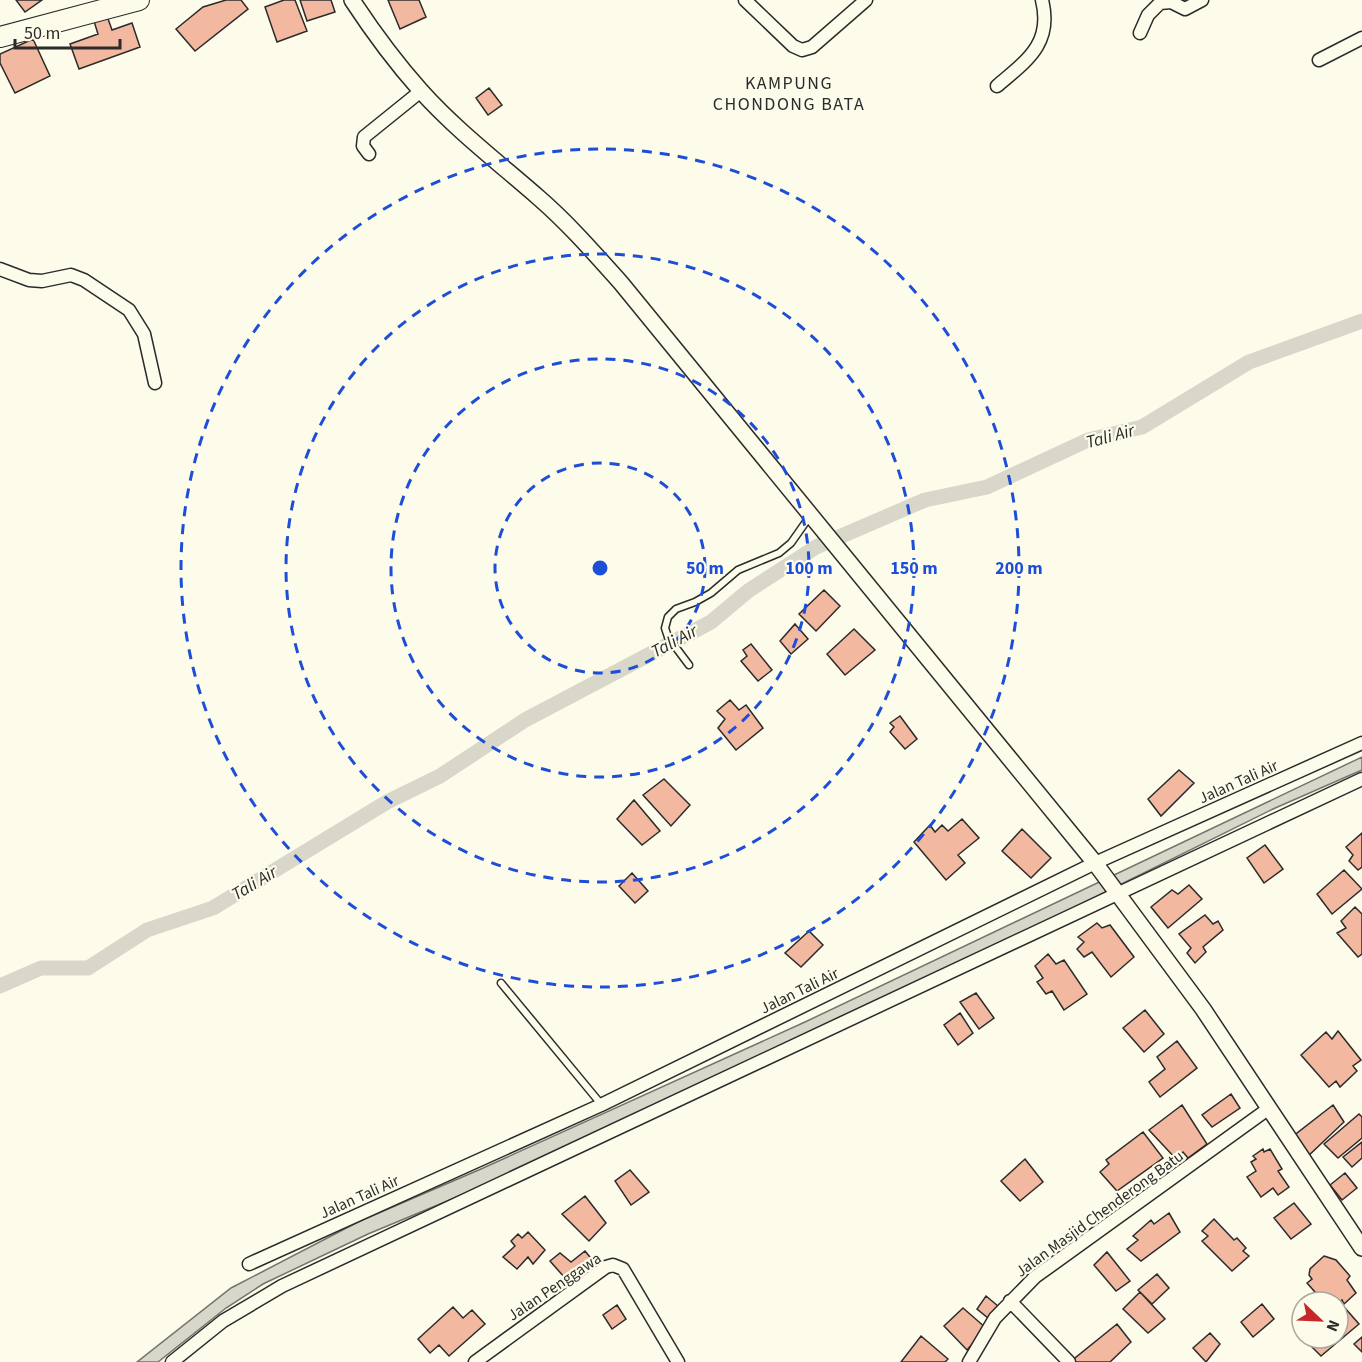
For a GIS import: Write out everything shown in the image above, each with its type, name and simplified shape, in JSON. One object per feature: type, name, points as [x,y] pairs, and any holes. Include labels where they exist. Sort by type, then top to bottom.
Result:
[{"type":"main road","points":[[0,37],[140,0]]},
{"type":"street","points":[[352,0],[421,91],[589,246],[1097,866],[1203,1009],[1362,1248]]},
{"type":"street","points":[[745,0],[793,46],[802,50],[812,47],[867,0]]},
{"type":"street","points":[[997,87],[1036,52],[1046,21],[1042,0]]},
{"type":"street","points":[[1140,33],[1148,15],[1160,3],[1171,2],[1185,9],[1202,0]]},
{"type":"street","points":[[1319,60],[1362,38]]},
{"type":"street","points":[[369,154],[363,146],[364,137],[421,91]]},
{"type":"street","points":[[0,269],[13,272],[29,280],[42,281],[71,275],[84,280],[129,310],[144,334],[155,383]]},
{"type":"street","name":"Jalan Tali Air","points":[[249,1264],[601,1105],[1097,866],[1362,743]]},
{"type":"street","points":[[172,1362],[223,1321],[282,1286],[1362,779]]},
{"type":"street","name":"Jalan Masjid Chenderong Batu","points":[[969,1362],[994,1318],[1035,1277],[1268,1109]]},
{"type":"street","name":"Jalan Penggawa","points":[[475,1362],[606,1267],[614,1265],[623,1269],[678,1362]]},
{"type":"street","points":[[1010,1301],[1069,1362]]},
{"type":"lane","points":[[689,665],[668,637],[665,628],[668,617],[676,609],[695,602],[747,566],[779,553],[791,543],[810,515]]},
{"type":"lane","points":[[501,983],[601,1105]]},
{"type":"shaded area","points":[[1362,757],[1362,770],[1273,809],[1073,908],[464,1194],[368,1234],[263,1284],[226,1308],[158,1362],[137,1362],[231,1288],[360,1221],[481,1169],[805,1022]]},
{"type":"building","points":[[16,0],[42,0],[25,12]]},
{"type":"building","points":[[226,0],[241,0],[248,9],[195,51],[176,29],[203,7]]},
{"type":"building","points":[[284,0],[295,0],[307,31],[277,42],[265,7]]},
{"type":"building","points":[[300,0],[331,0],[335,12],[307,21]]},
{"type":"building","points":[[388,0],[419,0],[426,17],[400,29]]},
{"type":"building","points":[[106,13],[112,30],[132,23],[140,47],[79,69],[70,44],[98,34],[93,18]]},
{"type":"building","points":[[33,39],[50,76],[15,93],[0,63],[0,54]]},
{"type":"building","points":[[489,88],[502,105],[488,115],[476,98]]},
{"type":"building","points":[[824,590],[840,606],[816,631],[799,614]]},
{"type":"building","points":[[795,624],[808,639],[791,654],[780,641]]},
{"type":"building","points":[[854,629],[875,650],[845,675],[827,654]]},
{"type":"building","points":[[751,644],[772,670],[758,681],[741,661],[747,656],[743,650]]},
{"type":"building","points":[[730,700],[739,710],[746,705],[763,728],[736,750],[718,728],[725,719],[717,711]]},
{"type":"building","points":[[900,716],[917,739],[905,749],[890,732],[894,727],[890,723]]},
{"type":"building","points":[[1179,770],[1194,783],[1161,816],[1148,799]]},
{"type":"building","points":[[664,779],[690,805],[671,826],[643,795]]},
{"type":"building","points":[[634,800],[660,831],[642,845],[617,819]]},
{"type":"building","points":[[962,819],[979,838],[958,855],[965,863],[946,880],[914,842],[930,825],[935,832],[942,825],[948,831]]},
{"type":"building","points":[[1022,829],[1051,858],[1031,878],[1002,851]]},
{"type":"building","points":[[1362,833],[1362,867],[1358,870],[1349,861],[1353,855],[1346,847]]},
{"type":"building","points":[[1265,845],[1283,869],[1264,883],[1247,858]]},
{"type":"building","points":[[1344,870],[1362,889],[1332,914],[1317,894]]},
{"type":"building","points":[[632,873],[648,891],[635,903],[619,886]]},
{"type":"building","points":[[1189,885],[1202,899],[1168,928],[1151,907],[1172,890],[1178,894]]},
{"type":"building","points":[[1355,907],[1362,914],[1362,954],[1358,957],[1337,933],[1346,928],[1341,921]]},
{"type":"building","points":[[1205,915],[1213,924],[1218,921],[1223,930],[1203,947],[1206,952],[1195,963],[1187,953],[1191,948],[1179,934]]},
{"type":"building","points":[[1097,923],[1102,928],[1110,925],[1134,957],[1111,977],[1092,952],[1084,957],[1077,949],[1084,942],[1078,937]]},
{"type":"building","points":[[809,931],[823,945],[801,967],[785,953]]},
{"type":"building","points":[[1048,954],[1056,964],[1064,960],[1087,994],[1064,1010],[1052,991],[1046,994],[1037,982],[1043,978],[1035,966]]},
{"type":"building","points":[[976,993],[994,1018],[979,1029],[960,1002]]},
{"type":"building","points":[[1145,1010],[1164,1034],[1144,1052],[1123,1028]]},
{"type":"building","points":[[960,1013],[973,1033],[958,1045],[944,1025]]},
{"type":"building","points":[[1338,1031],[1361,1060],[1353,1066],[1357,1071],[1340,1087],[1336,1081],[1329,1087],[1301,1055],[1326,1032],[1332,1039]]},
{"type":"building","points":[[1177,1041],[1197,1068],[1160,1097],[1149,1082],[1165,1069],[1157,1057]]},
{"type":"building","points":[[1231,1094],[1240,1108],[1212,1127],[1202,1115]]},
{"type":"building","points":[[1182,1105],[1207,1144],[1188,1158],[1183,1152],[1176,1159],[1149,1130]]},
{"type":"building","points":[[1333,1105],[1344,1122],[1306,1158],[1292,1137]]},
{"type":"building","points":[[1359,1114],[1362,1117],[1362,1138],[1338,1158],[1324,1144]]},
{"type":"building","points":[[1143,1132],[1163,1158],[1117,1191],[1100,1172],[1109,1164],[1106,1160]]},
{"type":"building","points":[[1362,1142],[1362,1158],[1352,1167],[1343,1157]]},
{"type":"building","points":[[1263,1149],[1264,1152],[1270,1149],[1282,1169],[1278,1171],[1289,1187],[1278,1195],[1273,1188],[1261,1197],[1247,1177],[1256,1171],[1251,1162],[1256,1159],[1253,1156]]},
{"type":"building","points":[[1025,1159],[1043,1182],[1020,1201],[1001,1181]]},
{"type":"building","points":[[630,1170],[649,1192],[631,1205],[615,1181]]},
{"type":"building","points":[[1345,1173],[1357,1188],[1342,1200],[1330,1185]]},
{"type":"building","points":[[585,1196],[606,1223],[589,1241],[562,1214]]},
{"type":"building","points":[[1294,1203],[1311,1224],[1291,1239],[1274,1218]]},
{"type":"building","points":[[1169,1213],[1180,1232],[1141,1261],[1127,1249],[1138,1240],[1133,1236],[1151,1220],[1154,1224]]},
{"type":"building","points":[[1214,1219],[1234,1240],[1237,1238],[1246,1248],[1243,1251],[1249,1256],[1232,1271],[1202,1241],[1208,1236],[1202,1231]]},
{"type":"building","points":[[528,1232],[545,1250],[533,1264],[528,1257],[517,1269],[503,1257],[515,1246],[511,1241],[518,1234],[522,1238]]},
{"type":"building","points":[[585,1251],[594,1262],[572,1286],[550,1261],[560,1253],[571,1262]]},
{"type":"building","points":[[1107,1252],[1130,1281],[1116,1291],[1094,1265]]},
{"type":"building","points":[[1324,1256],[1336,1260],[1350,1276],[1347,1280],[1356,1293],[1350,1298],[1350,1290],[1313,1290],[1307,1283],[1312,1279],[1309,1275],[1310,1269]]},
{"type":"building","points":[[1157,1274],[1169,1288],[1152,1304],[1138,1290]]},
{"type":"building","points":[[1140,1292],[1165,1319],[1148,1333],[1123,1309]]},
{"type":"building","points":[[986,1296],[998,1306],[988,1318],[977,1309]]},
{"type":"building","points":[[1262,1304],[1274,1319],[1253,1337],[1241,1322]]},
{"type":"building","points":[[617,1305],[626,1319],[612,1329],[603,1315]]},
{"type":"building","points":[[453,1307],[463,1318],[472,1310],[485,1324],[449,1356],[439,1345],[430,1353],[418,1339]]},
{"type":"building","points":[[963,1308],[986,1328],[967,1350],[944,1326]]},
{"type":"building","points":[[1350,1314],[1359,1324],[1350,1332]]},
{"type":"building","points":[[1117,1324],[1131,1342],[1110,1362],[1070,1362]]},
{"type":"building","points":[[1210,1333],[1220,1344],[1206,1362],[1193,1348]]},
{"type":"building","points":[[921,1336],[948,1359],[945,1362],[901,1362]]},
{"type":"building","points":[[1362,1337],[1362,1352],[1354,1344]]},
{"type":"building","points":[[1315,1350],[1328,1350],[1321,1356]]},
{"type":"waterway","name":"Tali Air","points":[[0,986],[41,968],[88,968],[147,930],[213,908],[387,802],[440,776],[525,720],[711,622],[748,591],[816,547],[925,500],[987,487],[1088,440],[1142,427],[1249,362],[1362,321]]},
{"type":"district","name":"KAMPUNG CHONDONG BATA","points":[[789,94]]}]
